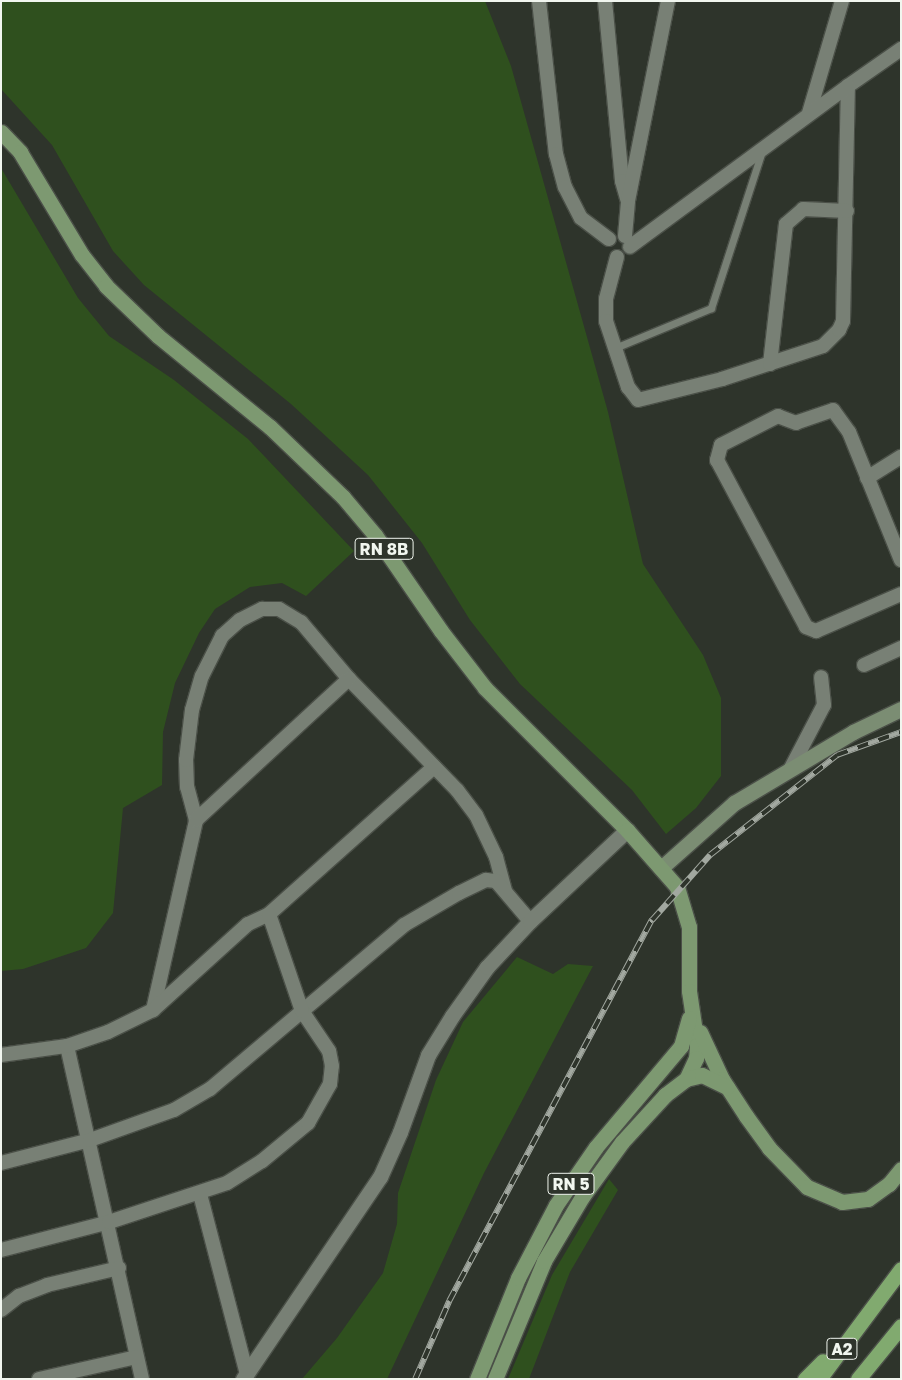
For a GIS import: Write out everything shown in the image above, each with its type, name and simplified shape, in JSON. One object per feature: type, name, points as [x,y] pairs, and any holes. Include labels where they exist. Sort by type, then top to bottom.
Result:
[{"type":"highway","name":"A2","points":[[819,1379],[901,1269]]},
{"type":"highway","points":[[805,1379],[865,1319]]},
{"type":"highway","name":"A2","points":[[858,1379],[901,1326]]},
{"type":"highway","points":[[864,1379],[891,1340]]},
{"type":"main road","name":"RN 8B","points":[[1,132],[20,152],[82,255],[106,286],[158,336],[270,428],[343,497],[375,535],[441,631],[485,688],[627,830],[677,888],[688,914],[692,1007]]},
{"type":"main road","points":[[661,868],[734,803],[791,768],[901,709]]},
{"type":"main road","points":[[686,1079],[696,1058],[692,1007]]},
{"type":"main road","points":[[692,1007],[717,1070],[727,1087],[769,1148],[807,1187],[842,1202],[868,1199],[889,1184],[901,1169]]},
{"type":"main road","name":"RN 5","points":[[477,1379],[518,1278],[552,1212],[596,1147],[681,1046],[692,1007]]},
{"type":"main road","points":[[696,1058],[717,1070]]},
{"type":"main road","name":"RN 5","points":[[649,1084],[684,1062],[696,1058]]},
{"type":"main road","points":[[686,1079],[702,1075],[727,1087]]},
{"type":"main road","name":"RN 5","points":[[495,1379],[532,1286],[582,1197],[622,1142],[665,1095],[686,1079]]},
{"type":"street","points":[[539,1],[556,154],[564,187],[581,218],[609,239]]},
{"type":"street","points":[[605,1],[622,181],[628,201]]},
{"type":"street","points":[[618,257],[623,256],[628,241],[628,201],[668,1]]},
{"type":"street","points":[[809,112],[842,1]]},
{"type":"street","points":[[628,241],[763,148],[809,112],[901,48]]},
{"type":"street","points":[[618,257],[605,310],[628,387],[638,400],[813,352],[839,330],[843,321],[848,86]]},
{"type":"street","points":[[770,364],[786,224],[803,209],[846,211]]},
{"type":"street","points":[[609,239],[620,234],[628,241]]},
{"type":"street","points":[[609,239],[608,250],[618,257]]},
{"type":"street","points":[[901,560],[849,432],[833,410],[796,423],[778,416],[721,445],[717,451],[717,460],[806,627],[816,631],[901,594]]},
{"type":"street","points":[[868,478],[901,457]]},
{"type":"street","points":[[154,1010],[196,820],[188,787],[186,760],[192,710],[211,653],[222,636],[240,620],[262,609],[279,609],[292,615],[434,767],[476,815],[496,857],[505,890],[514,906],[530,921]]},
{"type":"street","points":[[864,664],[901,648]]},
{"type":"street","points":[[791,768],[824,705],[821,677]]},
{"type":"street","points":[[196,820],[350,679]]},
{"type":"street","points":[[1,1055],[67,1046],[108,1032],[154,1010],[248,924],[269,914],[434,767]]},
{"type":"street","points":[[245,1376],[380,1177],[400,1132],[428,1055],[452,1016],[487,967],[530,921],[627,830]]},
{"type":"street","points":[[1,1163],[90,1140],[174,1110],[210,1089],[404,925],[486,880],[496,881],[505,890]]},
{"type":"street","points":[[1,1250],[109,1222],[200,1194],[227,1183],[262,1161],[308,1123],[330,1084],[332,1066],[329,1050],[302,1011],[269,914]]},
{"type":"street","points":[[67,1046],[109,1222],[142,1379]]},
{"type":"street","points":[[200,1194],[245,1376]]},
{"type":"street","points":[[1,1310],[19,1296],[47,1285],[119,1268]]},
{"type":"street","points":[[39,1379],[137,1357]]},
{"type":"lane","points":[[615,348],[711,308],[763,148]]},
{"type":"green space","points":[[1,1],[485,1],[511,66],[608,412],[643,564],[703,655],[721,698],[721,776],[696,808],[666,834],[632,790],[520,684],[470,620],[422,543],[368,475],[291,404],[144,285],[113,251],[52,145],[1,89]]},
{"type":"green space","points":[[1,168],[78,298],[109,336],[174,380],[248,439],[354,551],[306,596],[282,583],[250,587],[215,609],[199,633],[175,683],[163,732],[162,785],[123,808],[113,913],[86,948],[23,969],[1,971]]},
{"type":"green space","points":[[517,957],[553,974],[568,964],[593,966],[484,1173],[387,1379],[302,1379],[337,1338],[383,1273],[397,1224],[398,1193],[436,1080],[463,1022]]},
{"type":"green space","points":[[609,1179],[618,1190],[570,1272],[529,1379],[508,1379],[552,1275]]},
{"type":"railway","points":[[415,1379],[449,1301],[652,920],[710,855],[837,755],[901,732]]}]
